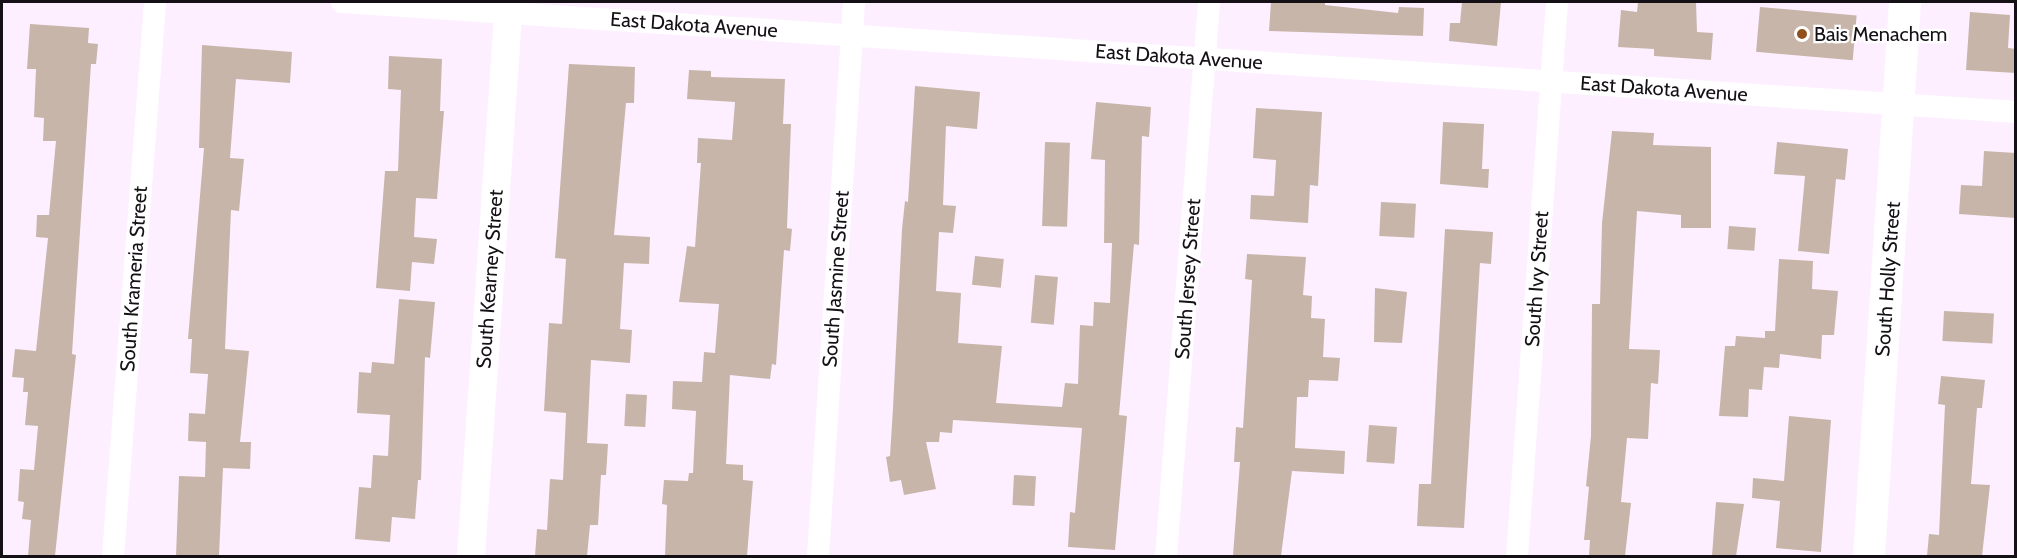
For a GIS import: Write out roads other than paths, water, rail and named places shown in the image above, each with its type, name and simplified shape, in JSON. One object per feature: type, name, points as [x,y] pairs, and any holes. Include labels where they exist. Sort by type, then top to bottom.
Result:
[{"type":"main road","name":"South Holly Street","points":[[1869,556],[1905,2]]},
{"type":"street","name":"South Krameria Street","points":[[113,556],[155,2]]},
{"type":"street","name":"East Dakota Avenue","points":[[342,2],[508,7],[851,35],[2016,112]]},
{"type":"street","name":"South Jasmine Street","points":[[818,556],[854,2]]},
{"type":"street","name":"South Jersey Street","points":[[1166,556],[1209,2]]},
{"type":"street","name":"South Ivy Street","points":[[1518,556],[1557,2]]},
{"type":"street","name":"South Kearney Street","points":[[471,556],[508,7]]},
{"type":"place","name":"Bais Menachem","points":[[1802,34]]}]
